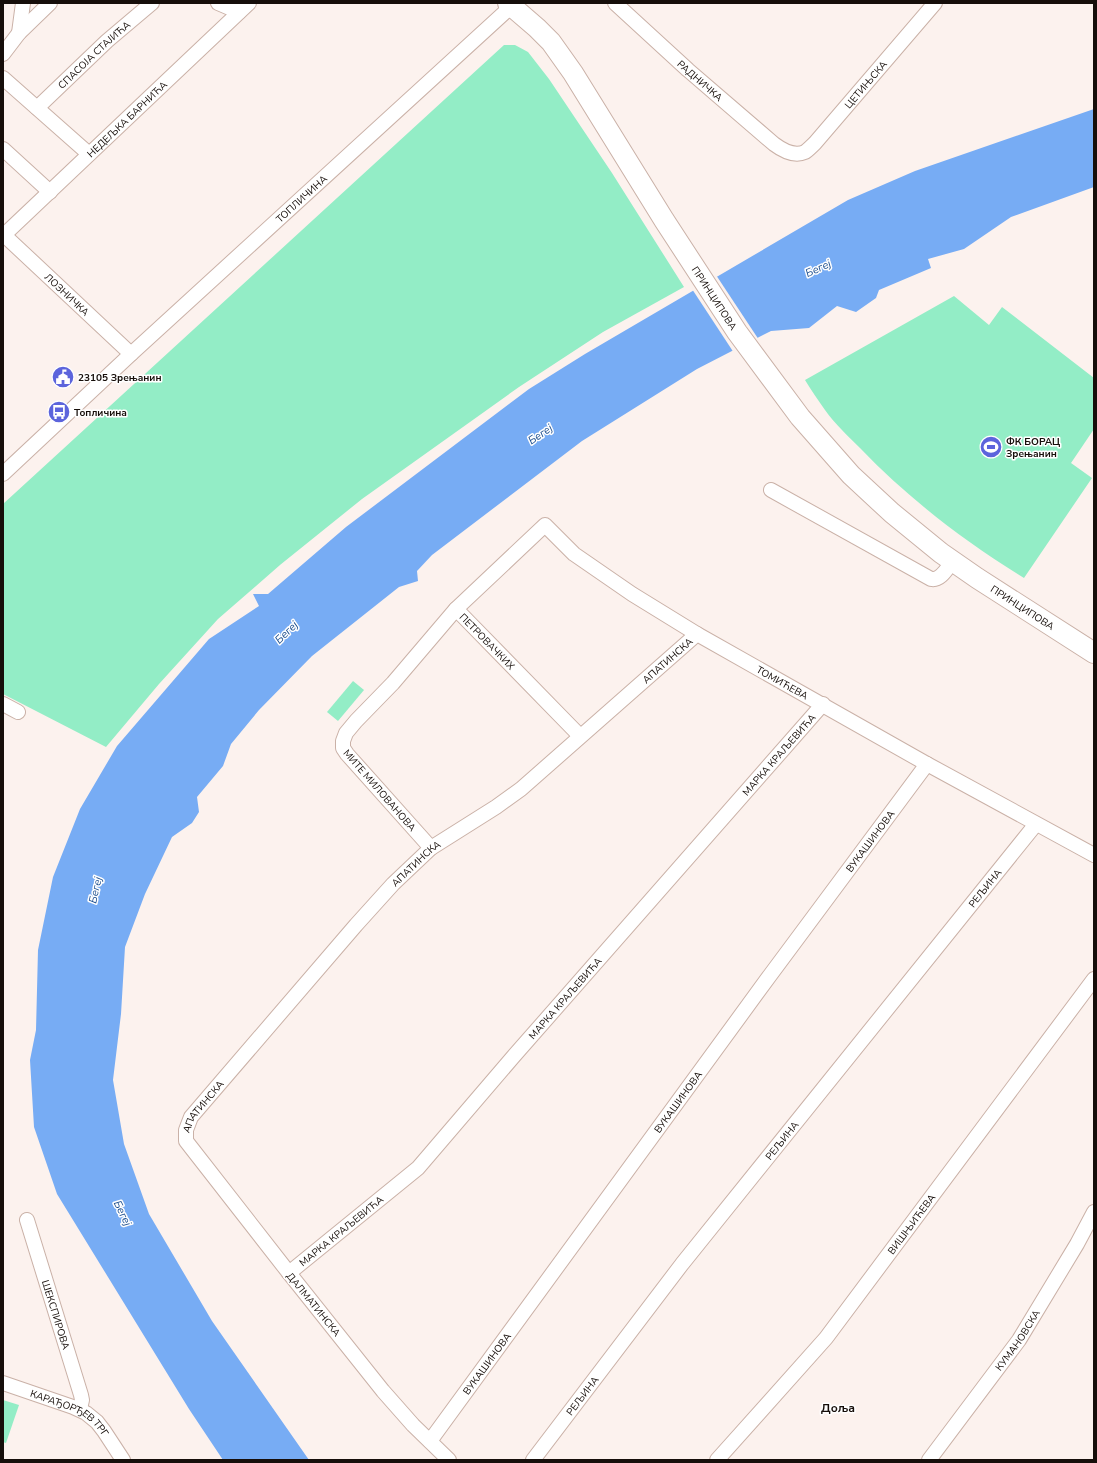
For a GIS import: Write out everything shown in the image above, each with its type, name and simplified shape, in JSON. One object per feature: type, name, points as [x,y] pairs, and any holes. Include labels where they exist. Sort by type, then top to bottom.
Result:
[{"type":"street","points":[[19,33],[23,3]]},
{"type":"street","points":[[3,54],[19,33],[50,3]]},
{"type":"street","name":"СПАСОЈА СТАЈИЋА","points":[[37,108],[107,41],[152,3]]},
{"type":"street","points":[[218,3],[244,8]]},
{"type":"street","name":"РАДНИЧКА","points":[[615,3],[688,70],[768,139],[782,150],[789,153]]},
{"type":"street","name":"ЦЕТИЊСКА","points":[[789,153],[805,152],[815,143],[935,3]]},
{"type":"street","name":"ПРИНЦИПОВА","points":[[512,4],[542,32],[562,57],[664,220],[738,332],[800,417],[851,475],[892,513],[953,561],[1094,653]]},
{"type":"street","name":"ТОПЛИЧИНА","points":[[3,474],[131,354],[512,4]]},
{"type":"street","name":"НЕДЕЉКА БАРНИЋА","points":[[4,235],[244,8]]},
{"type":"street","points":[[3,78],[89,154]]},
{"type":"street","points":[[3,149],[50,192]]},
{"type":"street","name":"ЛОЗНИЧКА","points":[[4,235],[131,354]]},
{"type":"street","points":[[771,490],[931,579],[940,578],[953,561]]},
{"type":"street","name":"ТОМИЋЕВА","points":[[456,609],[544,525],[574,554],[597,571],[698,634],[927,764],[1094,855]]},
{"type":"street","name":"ПЕТРОВАЧКИХ","points":[[350,728],[393,683],[456,609],[580,736]]},
{"type":"street","name":"АПАТИНСКА","points":[[186,1141],[186,1130],[191,1118],[376,902],[431,848],[490,811],[521,789],[698,634]]},
{"type":"street","points":[[3,704],[18,712]]},
{"type":"street","name":"МАРКА КРАЉЕВИЋА","points":[[289,1273],[418,1168],[823,704]]},
{"type":"street","name":"МИТЕ МИЛОВАНОВА","points":[[350,728],[343,741],[345,751],[431,848]]},
{"type":"street","name":"ВУКАШИНОВА","points":[[430,1441],[763,984],[927,764]]},
{"type":"street","name":"РЕЉИНА","points":[[533,1460],[682,1264],[1036,824]]},
{"type":"street","name":"ВИШЊИЋЕВА","points":[[717,1460],[826,1338],[1094,980]]},
{"type":"street","name":"ДАЛМАТИНСКА","points":[[186,1141],[383,1391],[413,1425],[449,1460]]},
{"type":"street","name":"КУМАНОВСКА","points":[[929,1460],[1019,1340],[1077,1244],[1094,1212]]},
{"type":"street","name":"ШЕКСПИРОВА","points":[[27,1220],[81,1395],[82,1400],[80,1409]]},
{"type":"street","name":"КАРАЂОРЂЕВ ТРГ","points":[[3,1384],[80,1409],[96,1422],[123,1460]]},
{"type":"green space","points":[[504,45],[515,45],[528,52],[549,79],[612,173],[684,287],[603,332],[519,387],[362,499],[280,565],[218,619],[159,684],[106,747],[3,694],[3,504]]},
{"type":"green space","points":[[954,296],[989,325],[1002,307],[1094,378],[1094,429],[1071,463],[1092,478],[1024,578],[959,534],[898,485],[837,425],[805,380]]},
{"type":"green space","points":[[353,681],[364,690],[338,721],[327,712]]},
{"type":"green space","points":[[3,1400],[19,1405],[6,1443],[3,1442]]},
{"type":"water","name":"Бегеј","points":[[1094,109],[1094,187],[1011,217],[964,249],[928,259],[931,268],[879,290],[876,298],[856,312],[837,306],[809,328],[771,331],[697,369],[582,441],[432,555],[417,571],[418,581],[399,587],[312,656],[259,710],[231,744],[223,766],[197,797],[199,812],[192,823],[172,837],[145,894],[125,947],[121,1014],[113,1080],[124,1144],[149,1214],[212,1321],[309,1460],[223,1460],[189,1409],[57,1194],[34,1127],[30,1060],[36,1030],[38,950],[53,877],[80,809],[117,746],[209,639],[259,606],[253,594],[268,594],[346,527],[529,389],[585,354],[848,200],[915,171]]},
{"type":"pier","points":[[716,275],[759,340],[734,353],[692,289]]},
{"type":"place","name":"23105 Зрењанин","points":[[63,377]]},
{"type":"place","name":"Топличина","points":[[59,412]]},
{"type":"place","name":"ФК БОРАЦ Зрењанин","points":[[991,447]]},
{"type":"district","name":"Доља","points":[[838,1408]]}]
